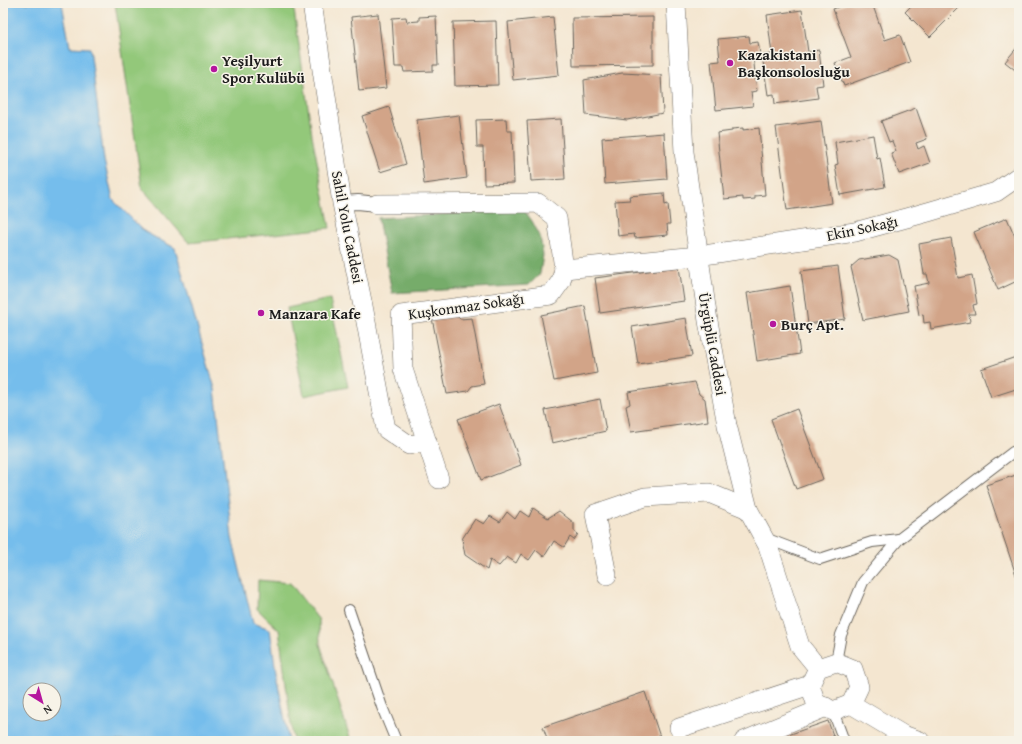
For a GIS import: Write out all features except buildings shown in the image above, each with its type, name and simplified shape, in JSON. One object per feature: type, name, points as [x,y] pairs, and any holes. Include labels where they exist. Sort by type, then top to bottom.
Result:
[{"type":"street","name":"Sahil Yolu Caddesi","points":[[312,3],[342,204],[386,429],[409,445],[427,442]]},
{"type":"street","name":"Ürgüplü Caddesi","points":[[676,3],[684,152],[708,321],[727,425],[748,509],[768,546],[800,646],[818,668]]},
{"type":"street","name":"Ekin Sokağı","points":[[698,256],[855,232],[996,192],[1019,176]]},
{"type":"street","points":[[342,204],[358,202],[377,204],[538,203],[557,218],[564,269],[698,256]]},
{"type":"street","name":"Kuşkonmaz Sokağı","points":[[439,479],[403,369],[401,315],[551,295],[561,281],[564,269]]},
{"type":"street","points":[[607,575],[596,514],[645,497],[709,493],[748,509]]},
{"type":"street","points":[[830,709],[816,702],[810,685],[818,668],[836,662],[853,670],[859,687],[851,704]]},
{"type":"street","points":[[679,728],[810,685]]},
{"type":"street","points":[[744,741],[830,709],[851,704],[903,735],[920,741]]},
{"type":"lane","points":[[836,662],[842,634],[863,582],[899,539],[1014,452],[1019,450]]},
{"type":"lane","points":[[764,538],[820,559],[872,542],[899,539]]},
{"type":"lane","points":[[349,610],[382,707],[396,741]]},
{"type":"lane","points":[[830,709],[844,741]]},
{"type":"green space","name":"Yeşilyurt Spor Kulübü","points":[[115,3],[293,3],[312,135],[330,228],[189,243],[142,188]]},
{"type":"green space","points":[[524,210],[540,236],[543,255],[540,274],[529,285],[392,293],[378,218]]},
{"type":"green space","points":[[330,299],[348,387],[304,396],[287,308]]},
{"type":"green space","points":[[258,580],[290,583],[319,620],[320,644],[351,741],[294,741],[279,630],[257,609]]},
{"type":"water","points":[[3,3],[62,3],[70,47],[90,48],[104,160],[113,200],[145,232],[175,248],[215,389],[232,538],[253,623],[270,629],[276,673],[289,741],[3,741]]},
{"type":"place","name":"Kazakistani Başkonsolosluğu","points":[[730,63]]},
{"type":"place","name":"Yeşilyurt Spor Kulübü","points":[[214,69]]},
{"type":"place","name":"Manzara Kafe","points":[[261,313]]},
{"type":"place","name":"Burç Apt.","points":[[773,324]]}]
